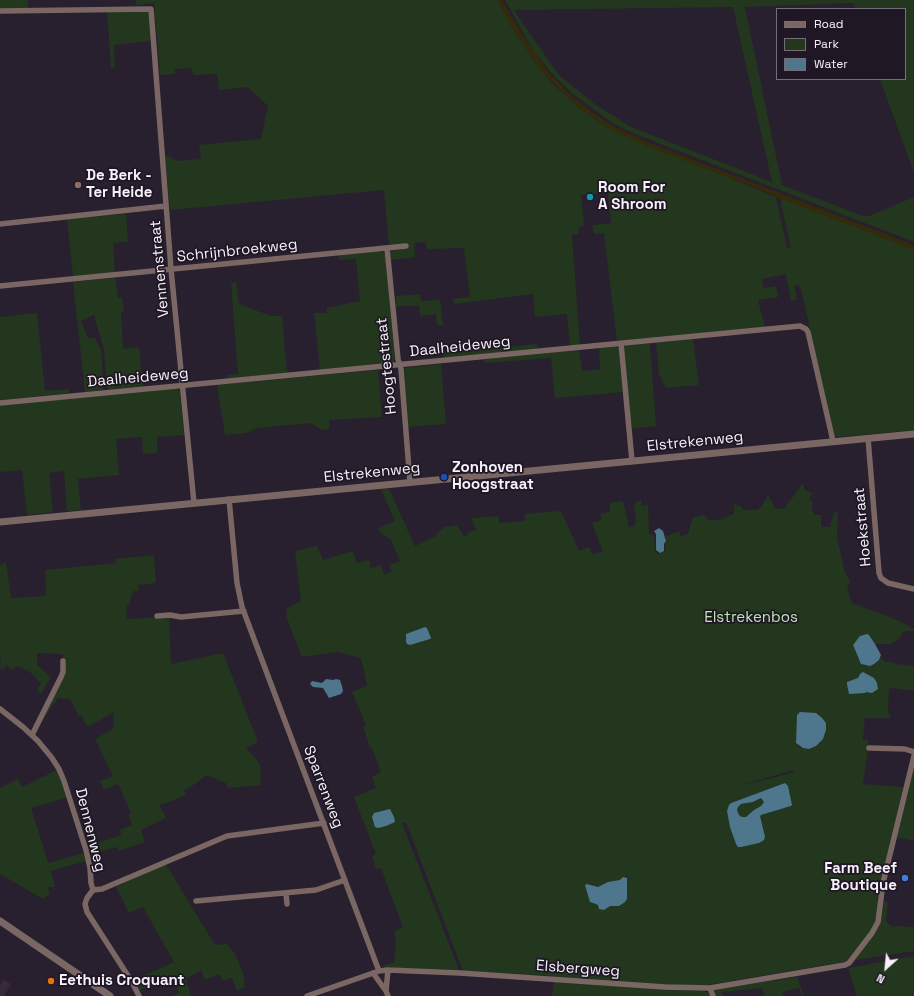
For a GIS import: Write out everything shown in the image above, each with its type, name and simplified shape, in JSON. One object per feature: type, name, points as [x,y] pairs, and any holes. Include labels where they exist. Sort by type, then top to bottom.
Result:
[{"type":"street","name":"Vennenstraat","points":[[0,11],[151,8],[171,269],[194,503]]},
{"type":"street","points":[[0,224],[166,206]]},
{"type":"street","name":"Schrijnbroekweg","points":[[0,286],[406,246]]},
{"type":"street","name":"Hoogtestraat","points":[[388,248],[399,364],[401,369],[410,482]]},
{"type":"street","name":"Daalheideweg","points":[[0,403],[796,326],[804,327],[808,332],[833,441]]},
{"type":"street","points":[[621,343],[632,461]]},
{"type":"street","name":"Elstrekenweg","points":[[0,522],[914,434]]},
{"type":"street","name":"Hoekstraat","points":[[868,438],[879,573],[881,578],[888,583],[914,589]]},
{"type":"street","name":"Sparrenweg","points":[[229,499],[236,583],[244,611],[345,880],[376,972],[387,994]]},
{"type":"street","points":[[157,616],[170,615],[181,617],[244,611]]},
{"type":"street","points":[[32,735],[62,677],[63,661]]},
{"type":"street","name":"Dennenweg","points":[[0,709],[32,735],[52,758],[64,780],[86,850],[90,868],[90,883],[93,890],[87,898],[85,904],[87,912],[132,982],[139,996]]},
{"type":"street","points":[[869,748],[905,749],[914,752]]},
{"type":"street","name":"Elsbergweg","points":[[306,996],[376,972],[388,970],[460,973],[665,987],[710,988],[838,967],[849,963],[872,933],[878,922],[883,884],[914,756]]},
{"type":"street","points":[[93,890],[102,889],[227,836],[324,823]]},
{"type":"street","points":[[196,901],[316,890],[345,880]]},
{"type":"street","points":[[286,893],[286,904]]},
{"type":"street","points":[[0,921],[110,996]]},
{"type":"street","points":[[387,994],[388,970]]},
{"type":"street","points":[[710,988],[713,996]]},
{"type":"shaded area","points":[[3,980],[11,984],[4,996],[0,996],[0,985]]},
{"type":"green space","points":[[0,0],[28,0],[28,8],[0,8]]},
{"type":"green space","points":[[136,0],[498,0],[512,27],[535,62],[550,81],[578,107],[608,128],[776,197],[787,248],[791,247],[781,204],[782,198],[914,249],[914,430],[835,437],[800,285],[794,286],[797,300],[791,301],[786,274],[762,279],[763,288],[776,286],[778,297],[758,300],[765,327],[617,341],[604,233],[594,234],[592,225],[611,223],[608,193],[581,195],[584,226],[578,227],[579,234],[572,235],[580,345],[570,346],[567,314],[535,317],[533,294],[454,304],[453,299],[470,297],[464,248],[427,249],[425,242],[414,243],[415,257],[391,260],[390,251],[408,248],[408,244],[389,246],[384,190],[170,210],[165,155],[178,161],[201,159],[199,145],[261,139],[268,106],[248,87],[219,90],[217,74],[193,75],[192,68],[175,69],[175,74],[160,75],[154,3],[136,5]]},
{"type":"green space","points":[[505,0],[914,0],[914,173],[880,80],[906,80],[906,8],[856,8],[853,3],[745,7],[782,185],[863,216],[869,216],[914,197],[914,242],[628,131],[611,122],[573,94],[556,78],[534,52]],"holes":[[[733,7],[772,182],[631,127],[596,105],[559,75],[514,10]]]},
{"type":"green space","points":[[107,11],[148,12],[149,14],[151,41],[114,45],[115,68],[111,68]]},
{"type":"green space","points":[[126,214],[128,242],[113,243],[115,273],[73,276],[67,219]]},
{"type":"green space","points":[[380,251],[385,254],[395,359],[394,362],[320,370],[314,313],[327,313],[327,308],[360,301],[356,259],[339,260],[339,255]]},
{"type":"green space","points":[[115,278],[118,298],[122,298],[124,311],[121,312],[123,349],[139,347],[143,387],[108,389],[104,350],[94,315],[81,321],[88,338],[95,338],[101,350],[104,390],[85,392],[73,282]]},
{"type":"green space","points":[[236,282],[239,304],[271,316],[282,316],[287,373],[228,378],[228,375],[238,374],[231,283]]},
{"type":"green space","points":[[420,294],[421,301],[440,300],[443,325],[437,325],[436,314],[420,316],[419,305],[396,307],[396,296]]},
{"type":"green space","points":[[37,313],[45,391],[69,389],[69,393],[0,400],[0,317]]},
{"type":"green space","points":[[693,339],[699,385],[666,388],[659,374],[656,343]]},
{"type":"green space","points":[[649,343],[656,426],[631,429],[624,347],[625,345]]},
{"type":"green space","points":[[537,344],[538,349],[444,358],[444,353]]},
{"type":"green space","points":[[599,347],[618,347],[619,350],[623,392],[555,398],[551,358],[485,363],[484,359],[579,350],[582,371],[600,369]]},
{"type":"green space","points":[[441,364],[446,424],[408,427],[404,368]]},
{"type":"green space","points":[[378,370],[382,417],[329,420],[329,429],[321,430],[311,423],[257,428],[246,433],[225,435],[217,385]]},
{"type":"green space","points":[[178,389],[180,392],[184,435],[157,437],[157,453],[143,454],[142,437],[116,439],[119,475],[78,479],[81,510],[67,511],[64,471],[49,473],[53,512],[27,515],[22,470],[0,472],[0,405]]},
{"type":"green space","name":"Elstrekenbos","points":[[803,483],[805,490],[812,493],[809,500],[812,501],[814,515],[821,515],[821,527],[830,527],[834,512],[838,513],[837,538],[845,573],[850,581],[847,589],[852,603],[895,619],[914,629],[914,631],[903,631],[899,639],[890,644],[875,644],[869,635],[853,647],[863,665],[879,660],[880,657],[886,662],[889,661],[896,664],[914,666],[914,691],[893,688],[889,689],[888,710],[891,718],[865,718],[863,740],[868,740],[868,750],[863,784],[903,787],[877,901],[888,902],[886,922],[891,926],[914,927],[914,951],[855,960],[861,943],[847,960],[843,962],[702,986],[705,992],[708,992],[710,996],[552,996],[554,982],[552,976],[463,971],[406,822],[402,823],[459,970],[384,968],[383,965],[394,963],[396,944],[394,931],[403,928],[381,868],[376,869],[372,856],[376,854],[354,797],[376,788],[372,777],[381,772],[372,748],[370,748],[363,726],[366,725],[352,692],[367,686],[361,658],[337,652],[302,657],[286,616],[287,608],[301,601],[295,551],[317,546],[323,560],[353,551],[357,563],[369,560],[371,568],[381,565],[384,574],[392,572],[389,565],[400,561],[391,540],[379,531],[379,528],[395,521],[381,489],[389,489],[415,546],[436,536],[436,534],[445,527],[457,525],[464,536],[467,536],[468,532],[476,530],[471,518],[499,516],[499,523],[525,521],[525,514],[561,511],[579,551],[589,547],[592,554],[603,552],[592,523],[602,520],[600,514],[610,512],[610,503],[623,501],[629,527],[634,526],[636,521],[634,504],[641,500],[641,506],[648,505],[649,535],[654,534],[655,551],[659,554],[665,551],[666,536],[679,531],[681,537],[688,534],[693,517],[704,515],[709,520],[720,520],[734,514],[734,504],[741,507],[743,510],[757,510],[762,506],[768,495],[775,508],[784,509]],"holes":[[[800,713],[803,713],[826,730],[823,739],[816,746],[803,748],[796,743]],[[793,770],[794,772],[780,776],[739,786]],[[758,793],[792,805],[730,827],[731,803]]]},
{"type":"green space","points":[[154,555],[156,583],[138,585],[139,591],[134,591],[131,595],[130,605],[126,605],[127,619],[169,617],[171,664],[223,653],[258,742],[246,748],[260,764],[261,785],[228,788],[226,783],[206,775],[197,783],[184,790],[186,795],[159,805],[166,818],[141,830],[145,842],[119,851],[117,847],[91,854],[89,846],[121,835],[120,830],[132,825],[129,815],[131,813],[118,784],[104,790],[100,781],[113,776],[95,739],[113,729],[114,712],[88,727],[81,715],[79,716],[70,699],[58,698],[42,721],[41,720],[64,664],[63,654],[37,653],[37,665],[51,677],[41,694],[37,691],[41,683],[30,672],[18,666],[11,670],[7,665],[3,670],[0,668],[0,565],[6,562],[11,598],[46,596],[45,570],[116,563],[116,559]]},
{"type":"green space","points":[[914,765],[914,841],[897,837]]},
{"type":"green space","points":[[57,770],[68,797],[31,808],[48,863],[84,853],[86,861],[51,871],[55,887],[47,887],[50,894],[43,899],[0,874],[0,788],[18,779],[22,787]]},
{"type":"green space","points":[[761,798],[764,802],[761,806],[746,817],[739,815],[737,810],[741,804],[753,802]]},
{"type":"green space","points":[[165,863],[215,945],[227,944],[235,954],[243,973],[245,987],[237,991],[232,978],[223,981],[219,974],[205,980],[201,970],[186,979],[191,996],[172,996],[179,993],[176,985],[180,983],[176,975],[140,990],[134,980],[174,962],[143,907],[129,913],[116,887]]},
{"type":"green space","points":[[914,956],[914,996],[857,996],[848,968]]},
{"type":"green space","points":[[797,977],[804,996],[802,996],[799,988],[782,992],[784,996],[765,996],[762,988],[721,992],[723,996],[716,996],[715,994],[715,991],[718,989]]},
{"type":"sand","points":[[498,0],[502,0],[521,33],[547,71],[575,99],[602,119],[647,142],[914,245],[914,250],[782,199],[781,200],[772,194],[636,142],[608,128],[578,107],[542,72],[512,27]]},
{"type":"water","points":[[659,528],[663,531],[666,541],[664,544],[664,551],[660,553],[656,550],[656,534],[654,531]]},
{"type":"water","points":[[425,627],[427,628],[431,638],[430,639],[410,645],[407,644],[406,634]]},
{"type":"water","points":[[867,634],[881,655],[879,660],[870,666],[861,664],[853,645],[860,636]]},
{"type":"water","points":[[863,672],[874,678],[878,689],[872,693],[866,692],[849,694],[847,682],[858,678]]},
{"type":"water","points":[[326,679],[340,680],[343,691],[341,694],[329,698],[323,688],[313,687],[310,684],[312,681],[322,683]]},
{"type":"water","points":[[800,712],[816,713],[826,723],[826,730],[823,739],[816,746],[809,749],[803,748],[796,743],[797,715]]},
{"type":"water","points":[[785,783],[788,786],[792,805],[761,815],[765,837],[764,840],[759,843],[738,847],[730,827],[727,811],[731,803]],"holes":[[[761,798],[764,802],[746,817],[739,815],[737,810],[741,804],[753,802]]]},
{"type":"water","points":[[390,809],[395,822],[378,828],[375,827],[372,817],[374,813]]},
{"type":"water","points":[[623,877],[627,878],[627,899],[625,902],[619,906],[610,906],[604,910],[599,909],[598,905],[590,902],[585,885],[587,884],[598,887],[608,882],[620,880]]},
{"type":"place","name":"De Berk - Ter Heide","points":[[78,185]]},
{"type":"place","name":"Room For A Shroom","points":[[590,197]]},
{"type":"place","name":"Zonhoven Hoogstraat","points":[[444,477]]},
{"type":"place","name":"Farm Beef Boutique","points":[[905,878]]},
{"type":"place","name":"Eethuis Croquant","points":[[51,981]]}]
